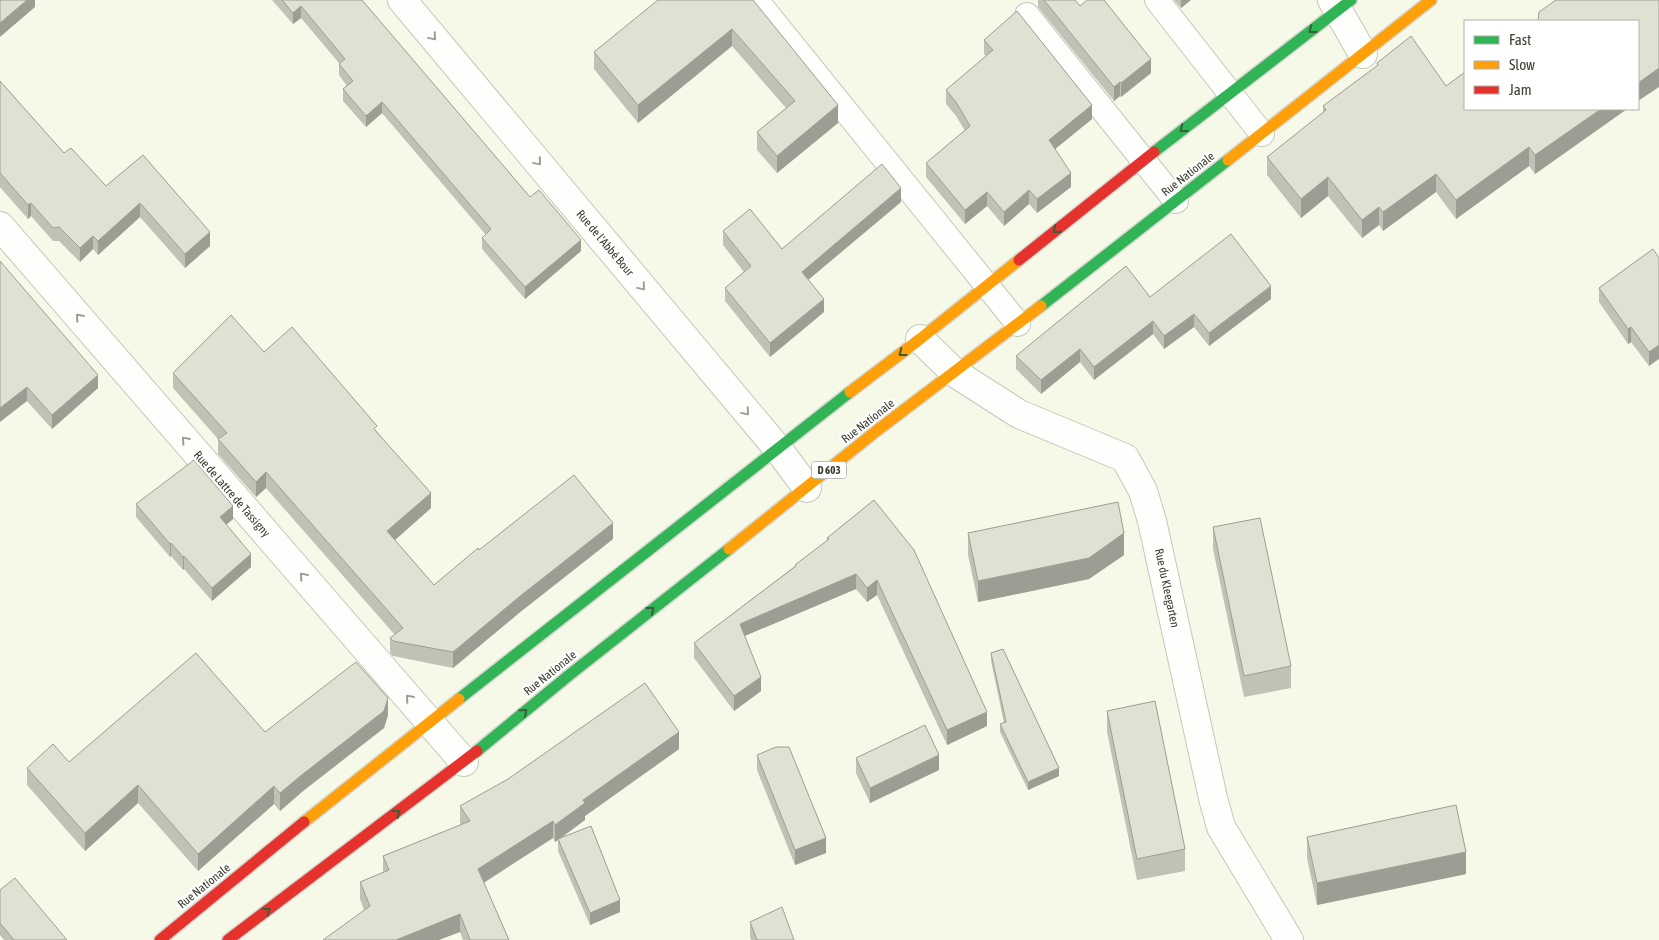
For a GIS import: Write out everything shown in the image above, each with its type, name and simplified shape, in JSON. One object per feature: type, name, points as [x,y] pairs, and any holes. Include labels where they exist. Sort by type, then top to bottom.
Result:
[{"type":"main road","name":"Rue Nationale","points":[[228,940],[464,762],[568,676],[807,488],[875,432],[955,373],[1431,0]]},
{"type":"main road","name":"Rue Nationale","points":[[160,940],[430,722],[843,397],[920,339],[1340,4]]},
{"type":"street","name":"Rue de l'Abbé Bour","points":[[402,0],[778,449],[807,488]]},
{"type":"street","points":[[1340,4],[1363,54]]},
{"type":"street","name":"Rue de Lattre de Tassigny","points":[[0,226],[464,762]]},
{"type":"street","name":"Rue du Kleegarten","points":[[920,339],[955,373],[1019,414],[1124,458],[1143,492],[1152,521],[1221,827],[1289,940]]},
{"type":"lane","points":[[756,0],[1018,324]]},
{"type":"lane","points":[[1157,0],[1196,47],[1262,134]]},
{"type":"lane","points":[[1027,14],[1176,201]]},
{"type":"building","points":[[0,0],[27,0],[0,23]]},
{"type":"building","points":[[282,0],[362,0],[530,197],[539,190],[581,240],[525,287],[482,238],[491,229],[382,102],[366,116],[343,89],[353,81],[339,64],[345,59],[301,6],[293,13]]},
{"type":"building","points":[[658,0],[753,0],[838,105],[777,156],[757,132],[795,101],[732,29],[638,105],[594,52]]},
{"type":"building","points":[[1044,0],[1075,0],[1080,6],[1087,0],[1104,0],[1151,59],[1114,87]]},
{"type":"building","points":[[1556,0],[1659,0],[1659,68],[1639,82],[1639,20],[1538,20],[1539,12]]},
{"type":"building","points":[[1017,11],[1092,105],[1049,140],[1071,173],[1037,199],[1029,190],[1004,212],[987,192],[965,210],[926,163],[970,126],[956,102],[946,90],[993,50],[984,40]]},
{"type":"building","points":[[1411,36],[1446,86],[1464,73],[1464,110],[1600,110],[1535,155],[1529,147],[1456,200],[1436,174],[1383,212],[1379,207],[1362,220],[1328,177],[1301,199],[1267,157],[1326,110],[1323,106],[1378,65],[1377,63]]},
{"type":"building","points":[[0,81],[64,153],[71,148],[106,186],[143,155],[210,232],[185,254],[140,203],[98,241],[93,236],[80,248],[59,227],[53,228],[31,203],[28,205],[0,173]]},
{"type":"building","points":[[882,164],[901,188],[802,272],[824,299],[770,343],[725,288],[751,266],[723,231],[750,209],[782,249]]},
{"type":"building","points":[[1231,234],[1271,286],[1209,333],[1194,314],[1164,336],[1153,321],[1094,367],[1080,349],[1041,380],[1016,356],[1126,266],[1150,297]]},
{"type":"building","points":[[1653,249],[1659,258],[1659,345],[1649,352],[1631,327],[1628,329],[1599,288]]},
{"type":"building","points":[[0,261],[98,375],[52,415],[27,387],[0,408]]},
{"type":"building","points":[[231,315],[264,352],[292,327],[377,426],[374,429],[431,493],[387,531],[434,585],[478,548],[479,550],[574,475],[613,523],[453,652],[393,641],[390,638],[403,628],[266,472],[256,482],[218,439],[227,433],[173,373]]},
{"type":"building","points":[[194,460],[233,506],[220,517],[251,554],[212,588],[184,556],[170,544],[136,504]]},
{"type":"building","points":[[874,500],[914,550],[987,712],[947,730],[877,580],[867,588],[856,574],[740,624],[761,677],[734,696],[694,643],[796,566]]},
{"type":"building","points":[[1118,502],[1124,533],[1089,558],[978,581],[968,533]]},
{"type":"building","points":[[1260,518],[1291,666],[1244,676],[1213,527]]},
{"type":"building","points":[[1003,649],[1059,768],[1028,782],[1000,724],[1006,722],[991,653]]},
{"type":"building","points":[[196,653],[265,732],[356,662],[388,698],[384,711],[280,793],[274,786],[198,854],[138,785],[85,833],[27,768],[53,744],[69,762]]},
{"type":"building","points":[[645,683],[679,732],[583,800],[585,803],[555,825],[553,821],[478,869],[509,940],[470,940],[460,914],[396,940],[323,940],[370,906],[360,882],[389,870],[383,856],[470,821],[460,806],[508,779]]},
{"type":"building","points":[[1155,701],[1185,849],[1137,859],[1107,711]]},
{"type":"building","points":[[925,725],[939,755],[870,788],[856,758]]},
{"type":"building","points":[[776,747],[789,747],[826,838],[795,850],[757,755]]},
{"type":"building","points":[[1456,805],[1466,852],[1317,883],[1307,837]]},
{"type":"building","points":[[591,826],[620,900],[590,913],[558,839]]},
{"type":"building","points":[[15,878],[67,940],[14,940],[0,923],[0,890]]},
{"type":"building","points":[[782,907],[794,940],[757,940],[750,922]]},
{"type":"traffic: fast","points":[[1154,152],[1351,0]]},
{"type":"traffic: fast","points":[[1041,306],[1228,160]]},
{"type":"traffic: fast","points":[[459,699],[850,392]]},
{"type":"traffic: fast","points":[[477,751],[568,676],[729,549]]},
{"type":"traffic: slow","points":[[1228,160],[1431,0]]},
{"type":"traffic: slow","points":[[850,392],[1019,260]]},
{"type":"traffic: slow","points":[[729,549],[875,432],[1041,306]]},
{"type":"traffic: slow","points":[[304,822],[459,699]]},
{"type":"traffic: jam","points":[[1019,260],[1154,152]]},
{"type":"traffic: jam","points":[[228,940],[477,751]]},
{"type":"traffic: jam","points":[[160,940],[304,822]]}]
